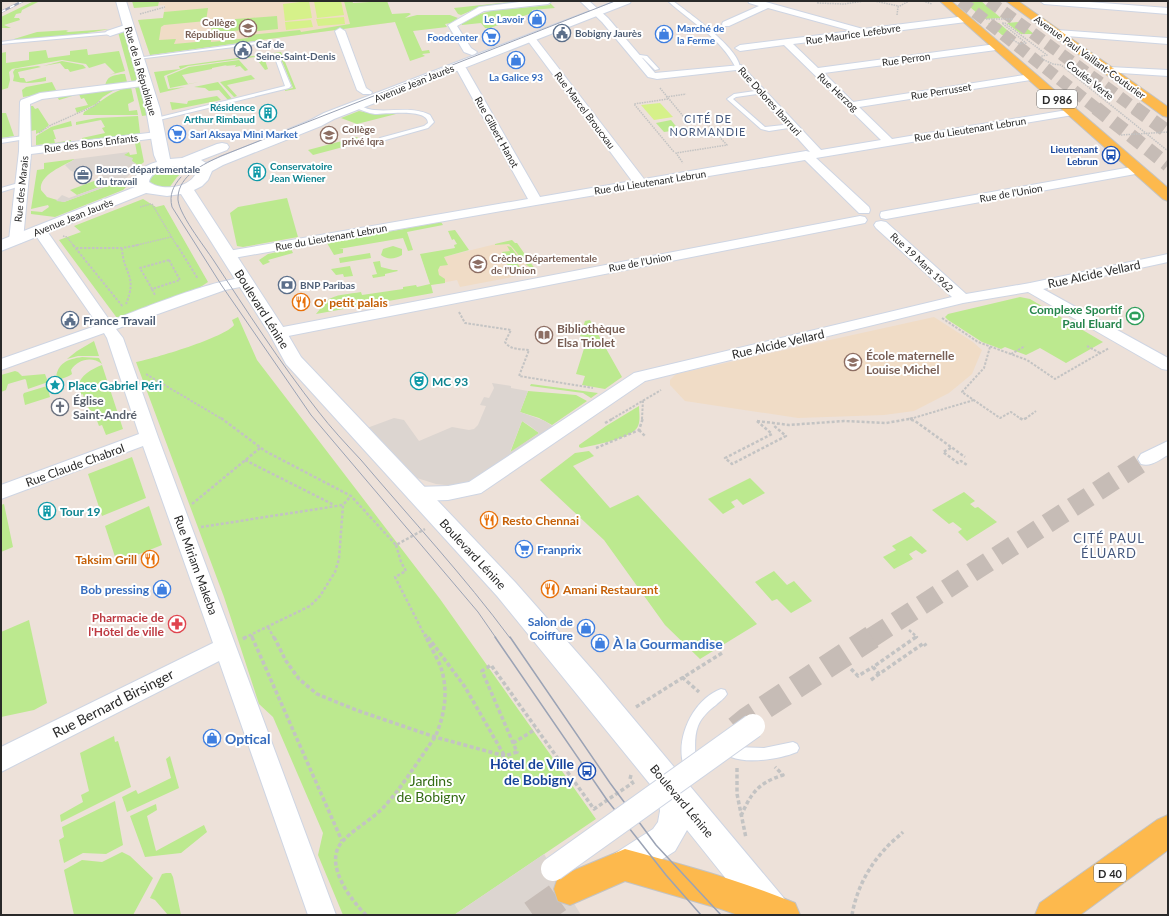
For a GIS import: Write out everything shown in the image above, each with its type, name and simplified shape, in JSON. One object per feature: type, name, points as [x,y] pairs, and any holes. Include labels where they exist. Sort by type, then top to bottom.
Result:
[{"type":"main road","name":"Avenue Paul Vaillant-Couturier","points":[[1011,1],[1168,113]]},
{"type":"main road","name":"D 986","points":[[940,3],[966,19],[996,47],[1073,112],[1168,196]]},
{"type":"main road","name":"D 40","points":[[1052,915],[1168,831]]},
{"type":"main road","points":[[562,879],[625,865],[721,892],[777,914]]},
{"type":"street","name":"Rue de la République","points":[[121,1],[121,27],[138,58],[155,119],[161,155],[165,164]]},
{"type":"street","points":[[472,52],[467,50],[452,25],[482,9],[548,1]]},
{"type":"street","name":"Avenue Jean Jaurès","points":[[185,162],[236,141],[572,14],[592,5],[626,1]]},
{"type":"street","points":[[752,1],[864,32]]},
{"type":"street","points":[[1044,1],[1168,11]]},
{"type":"street","points":[[592,5],[635,55],[655,73],[738,67]]},
{"type":"street","name":"Avenue Jean Jaurès","points":[[205,169],[218,162],[530,37],[592,5]]},
{"type":"street","points":[[726,24],[767,5]]},
{"type":"street","name":"Rue Maurice Lefebvre","points":[[740,48],[966,19]]},
{"type":"street","points":[[340,31],[362,90],[367,92]]},
{"type":"street","points":[[1057,33],[1168,41]]},
{"type":"street","name":"Rue Marcel Broucxau","points":[[530,37],[640,183]]},
{"type":"street","name":"Rue Herzog","points":[[786,42],[889,142]]},
{"type":"street","name":"Rue Perron","points":[[815,71],[996,47]]},
{"type":"street","name":"Rue Gilbert Hanot","points":[[456,66],[461,68],[536,200]]},
{"type":"street","name":"Rue Dolores Ibarruri","points":[[738,67],[793,126],[812,155]]},
{"type":"street","points":[[1108,70],[1168,73]]},
{"type":"street","name":"Rue Perrusset","points":[[852,105],[1031,77]]},
{"type":"street","points":[[24,138],[25,102],[27,101],[40,96],[146,83]]},
{"type":"street","name":"Rue du Lieutenant Lebrun","points":[[228,255],[536,200],[1073,112]]},
{"type":"street","name":"Rue des Bons Enfants","points":[[25,151],[157,135]]},
{"type":"street","name":"Rue des Marais","points":[[16,240],[25,151],[24,138]]},
{"type":"street","points":[[812,155],[862,215],[874,225],[884,220]]},
{"type":"street","points":[[185,162],[198,164],[205,169],[205,174],[202,179],[185,188],[160,192],[145,188],[140,184],[141,178],[146,173],[165,164],[185,162]]},
{"type":"street","name":"Rue de l'Union","points":[[884,220],[1137,170]]},
{"type":"street","name":"Avenue Jean Jaurès","points":[[1,246],[16,240],[42,234],[145,188]]},
{"type":"street","name":"Boulevard Lénine","points":[[185,188],[278,333],[293,360],[506,589],[616,720],[681,777],[777,914]]},
{"type":"street","name":"Rue de l'Union","points":[[278,333],[862,215]]},
{"type":"street","name":"Rue 19 Mars 1962","points":[[884,220],[963,300]]},
{"type":"street","name":"Rue Miriam Makeba","points":[[42,234],[115,338],[149,437],[322,915]]},
{"type":"street","name":"Rue Alcide Vellard","points":[[416,494],[448,493],[474,488],[640,377],[927,308],[1168,258]]},
{"type":"street","points":[[1,365],[222,286],[245,282]]},
{"type":"street","points":[[1030,287],[1168,365]]},
{"type":"street","name":"Rue Claude Chabrol","points":[[1,492],[149,437]]},
{"type":"street","points":[[1147,459],[1168,447]]},
{"type":"street","name":"Rue Bernard Birsinger","points":[[1,760],[226,647]]},
{"type":"street","points":[[562,879],[753,726]]},
{"type":"street","points":[[625,865],[664,840],[668,834],[676,820],[681,777]]},
{"type":"lane","name":"Rue Dolores Ibarruri","points":[[670,1],[730,52],[733,55],[738,67]]},
{"type":"lane","points":[[82,35],[121,27]]},
{"type":"lane","points":[[1,43],[40,39],[78,38],[121,27]]},
{"type":"lane","points":[[138,58],[255,42]]},
{"type":"lane","points":[[155,119],[287,87],[288,86],[276,55]]},
{"type":"lane","points":[[762,92],[734,96],[730,99],[763,128],[769,129],[793,126]]},
{"type":"lane","points":[[356,106],[367,111],[423,113],[430,117],[430,124],[426,127],[382,139]]},
{"type":"lane","points":[[1,141],[7,139],[24,138]]},
{"type":"lane","points":[[1,190],[22,184]]},
{"type":"lane","points":[[681,777],[690,727],[697,714],[716,697]]},
{"type":"lane","points":[[738,754],[765,754],[793,748]]},
{"type":"path","points":[[818,1],[817,3],[836,4],[864,1]]},
{"type":"path","points":[[874,1],[899,6],[909,1]]},
{"type":"path","points":[[924,1],[940,3]]},
{"type":"path","points":[[898,18],[899,6]]},
{"type":"path","points":[[121,27],[165,7]]},
{"type":"path","name":"Coulée Verte","points":[[1020,44],[1026,43],[1002,23],[1005,23],[1047,55],[1042,56],[1042,59],[1053,64],[1061,65],[1168,151]]},
{"type":"path","points":[[655,73],[654,79],[666,97],[668,99],[683,116],[698,114],[727,145],[675,152],[634,104],[668,99]]},
{"type":"path","points":[[24,138],[37,134],[51,125],[89,108],[121,86]]},
{"type":"path","points":[[666,97],[686,94]]},
{"type":"path","points":[[686,135],[714,131]]},
{"type":"path","points":[[42,234],[58,234],[67,237],[124,308],[130,292],[132,280],[122,260],[122,248]]},
{"type":"path","points":[[76,248],[122,248],[171,237]]},
{"type":"path","points":[[151,289],[180,280],[168,260],[140,268],[151,289],[162,307]]},
{"type":"path","points":[[453,298],[465,323],[511,330],[506,338],[505,342],[507,345],[516,349],[529,350],[519,376],[617,392]]},
{"type":"path","points":[[927,308],[978,342],[1027,360],[1055,379],[1123,340]]},
{"type":"path","points":[[1010,354],[1025,346]]},
{"type":"path","points":[[1087,346],[1100,353]]},
{"type":"path","points":[[990,347],[984,368],[962,392],[1000,418],[1010,412],[1023,420],[1036,411]]},
{"type":"path","points":[[123,362],[226,421],[260,448],[351,496],[396,545],[401,562],[406,572],[395,577],[440,665],[445,686],[444,710],[440,726],[435,737],[379,812],[359,830],[342,841],[337,854],[336,865],[348,894],[366,915]]},
{"type":"path","points":[[605,423],[661,390]]},
{"type":"path","points":[[639,430],[642,417],[643,400]]},
{"type":"path","points":[[772,424],[786,436],[732,464],[725,458],[772,434],[757,421],[789,425],[844,421],[886,423],[940,412],[974,400]]},
{"type":"path","points":[[909,419],[915,421],[965,458]]},
{"type":"path","points":[[639,430],[645,436]]},
{"type":"path","points":[[596,448],[639,430]]},
{"type":"path","points":[[181,523],[260,448]]},
{"type":"path","points":[[951,448],[943,452],[958,463],[961,461],[967,465]]},
{"type":"path","points":[[246,460],[336,506]]},
{"type":"path","points":[[226,647],[310,606],[320,596],[335,572],[339,559],[343,505],[351,496]]},
{"type":"path","points":[[181,523],[343,505]]},
{"type":"path","points":[[396,545],[430,526],[439,536],[449,529]]},
{"type":"path","points":[[268,627],[286,661],[299,679],[317,694],[356,710],[435,737],[504,756],[517,752],[482,671],[491,665],[594,809],[634,782]]},
{"type":"path","points":[[421,628],[465,687],[504,756]]},
{"type":"path","points":[[851,669],[858,676],[917,637],[909,630]]},
{"type":"path","points":[[251,635],[342,841]]},
{"type":"path","points":[[871,680],[924,643],[926,646]]},
{"type":"path","points":[[616,720],[722,653]]},
{"type":"path","points":[[873,667],[879,674]]},
{"type":"path","points":[[682,677],[693,688],[716,697]]},
{"type":"path","points":[[513,743],[536,729]]},
{"type":"path","points":[[738,754],[737,794],[747,842]]},
{"type":"path","points":[[741,816],[754,791],[763,782],[783,775],[765,754]]},
{"type":"path","points":[[852,915],[865,876],[889,843],[903,832]]},
{"type":"shaded area","name":"Collège République","points":[[132,1],[352,1],[353,3],[387,1],[395,22],[150,55],[138,20],[163,18],[165,5],[134,8]]},
{"type":"shaded area","points":[[129,152],[124,155],[133,158],[132,161],[139,166],[124,180],[64,202],[56,201],[62,195],[69,198],[102,186],[97,181],[101,180],[103,171],[89,175],[82,174],[71,171],[65,165],[75,159]]},
{"type":"shaded area","name":"Crèche Départementale de l'Union","points":[[512,240],[517,243],[538,272],[460,287],[457,280],[431,285],[423,262]]},
{"type":"shaded area","name":"École maternelle Louise Michel","points":[[934,317],[973,342],[982,350],[972,374],[949,393],[914,411],[884,415],[798,418],[685,401],[670,385],[670,380],[676,374]]},
{"type":"shaded area","points":[[492,383],[528,391],[520,412],[545,421],[555,428],[473,482],[455,486],[436,484],[417,478],[401,465],[367,428],[394,418],[404,420],[419,441],[452,427],[469,430],[474,429],[478,425],[486,406],[480,405],[484,397],[489,398],[494,388]],"holes":[[[522,421],[539,433],[510,452]]]},
{"type":"shaded area","points":[[544,854],[581,915],[454,915]]},
{"type":"green space","points":[[34,1],[40,1],[22,10],[21,13],[16,14],[14,18],[19,18],[20,20],[4,25],[11,28],[1,28],[1,17]]},
{"type":"green space","points":[[132,1],[159,1],[158,6],[134,8]]},
{"type":"green space","points":[[309,1],[312,18],[285,21],[283,4]]},
{"type":"green space","points":[[314,1],[341,1],[344,15],[317,18]]},
{"type":"green space","points":[[344,1],[352,1],[353,3],[387,1],[392,14],[411,14],[405,18],[417,15],[450,15],[458,18],[451,23],[445,24],[447,27],[413,31],[422,51],[429,50],[430,53],[422,54],[425,56],[410,61],[395,22],[150,55],[138,20],[163,18],[164,12],[208,8],[206,21],[164,25],[161,27],[159,40],[176,39],[174,44],[196,42],[197,39],[211,38],[211,42],[248,38],[248,35],[300,30],[301,32],[350,24]]},
{"type":"green space","points":[[520,1],[537,1],[480,7],[461,15],[458,14],[454,8]]},
{"type":"green space","points":[[963,1],[981,1],[1001,18],[984,19]]},
{"type":"green space","points":[[549,2],[555,8],[532,10],[532,13],[490,28],[485,28],[481,23],[462,25],[461,23],[490,11],[550,5]]},
{"type":"green space","points":[[277,16],[278,29],[250,32],[249,27],[245,26],[244,30],[211,33],[212,22],[234,20],[234,25],[235,19]]},
{"type":"green space","points":[[344,17],[345,24],[318,26],[316,19]]},
{"type":"green space","points":[[311,20],[313,27],[286,30],[285,22]]},
{"type":"green space","points":[[1019,22],[1034,34],[1021,34],[1007,23]]},
{"type":"green space","points":[[988,23],[999,23],[1015,37],[1010,35],[1002,35]]},
{"type":"green space","points":[[110,29],[82,34],[82,36],[14,40],[37,32],[69,30],[66,31],[68,32]]},
{"type":"green space","points":[[125,30],[140,81],[132,83],[118,32]]},
{"type":"green space","points":[[87,49],[88,55],[119,51],[125,71],[109,75],[115,73],[105,63],[89,68],[86,64],[62,60],[12,69],[9,72],[10,80],[8,88],[1,90],[1,53],[6,52],[6,63],[29,60],[29,52],[46,50],[48,58],[70,55],[70,51]]},
{"type":"green space","points":[[281,52],[296,89],[285,91],[293,88],[279,54],[264,57],[268,69],[265,70],[255,57],[188,66],[164,76],[168,89],[185,87],[160,93],[154,72],[180,69],[179,66]]},
{"type":"green space","points":[[239,60],[248,70],[245,71],[240,66],[235,67],[236,65],[212,68],[182,75],[188,84],[199,82],[170,88],[167,76],[189,67]]},
{"type":"green space","points":[[62,61],[83,65],[86,68],[70,72],[60,63],[43,66]]},
{"type":"green space","points":[[38,66],[41,67],[18,72],[20,78],[24,78],[26,82],[46,77],[46,81],[22,83],[13,81],[13,72],[15,69]]},
{"type":"green space","points":[[125,74],[127,82],[123,84],[105,86],[109,78]]},
{"type":"green space","points":[[251,75],[255,79],[227,85],[237,96],[234,97],[220,82]]},
{"type":"green space","points":[[52,82],[57,92],[23,97],[22,90],[26,87]]},
{"type":"green space","points":[[218,82],[232,99],[228,100],[219,90],[209,91],[205,88],[194,87]]},
{"type":"green space","points":[[141,86],[149,115],[142,116],[135,87]]},
{"type":"green space","points":[[131,87],[134,101],[128,104],[129,111],[137,110],[138,115],[83,115],[84,112],[112,94]]},
{"type":"green space","points":[[116,89],[103,97],[96,104],[77,113],[75,108],[88,105],[84,98],[81,99],[79,94],[59,100],[57,96]]},
{"type":"green space","points":[[217,96],[221,100],[172,110],[170,102],[187,104],[188,101]]},
{"type":"green space","points":[[660,103],[673,117],[654,120],[641,105]]},
{"type":"green space","points":[[30,106],[33,106],[35,109],[38,108],[49,125],[36,134],[36,130],[31,131]]},
{"type":"green space","points":[[359,111],[374,114],[396,114],[357,124],[341,118]]},
{"type":"green space","points":[[1,113],[6,113],[14,136],[1,138]]},
{"type":"green space","points":[[138,116],[140,133],[138,134],[83,141],[82,138],[105,133],[102,128],[105,127],[101,120],[76,125],[76,122],[97,118]]},
{"type":"green space","points":[[671,120],[679,130],[664,132],[656,123]]},
{"type":"green space","points":[[71,121],[72,126],[53,130],[56,139],[54,139],[55,143],[71,140],[71,142],[36,145],[36,136],[51,127]]},
{"type":"green space","points":[[357,137],[362,142],[313,155],[308,150]]},
{"type":"green space","points":[[140,142],[144,162],[139,166],[123,155],[129,152],[130,155],[137,154],[135,143]]},
{"type":"green space","points":[[75,159],[53,171],[44,179],[41,184],[41,190],[47,197],[64,202],[124,180],[126,187],[123,190],[55,217],[31,214],[31,211],[42,212],[49,207],[48,205],[31,209],[37,170],[44,169],[44,163]]},
{"type":"green space","points":[[176,165],[190,166],[177,177],[169,188],[161,188],[150,185],[147,179],[153,172]]},
{"type":"green space","points":[[97,181],[102,186],[77,195],[70,190]]},
{"type":"green space","points":[[287,198],[298,237],[243,247],[237,246],[230,213],[238,207]]},
{"type":"green space","points":[[143,199],[156,207],[164,205],[208,282],[196,290],[117,318],[59,240],[81,232],[74,226]]},
{"type":"green space","points":[[441,222],[443,225],[407,232],[413,250],[408,251],[403,238],[339,249],[343,249],[343,253],[334,255],[327,243]]},
{"type":"green space","points":[[455,230],[469,250],[444,257],[448,265],[440,266],[438,270],[439,275],[445,279],[445,283],[431,285],[433,293],[316,314],[326,301],[338,296],[361,292],[362,295],[403,289],[403,287],[416,285],[417,287],[430,284],[420,254],[455,248],[454,245],[457,244],[454,239],[452,240],[448,231]]},
{"type":"green space","points":[[512,240],[517,243],[535,269],[527,265],[509,244],[495,245]]},
{"type":"green space","points":[[393,246],[402,249],[402,255],[386,258],[381,255],[383,249]]},
{"type":"green space","points":[[507,246],[511,247],[520,259],[518,264],[520,268],[511,273],[502,252],[510,251]]},
{"type":"green space","points":[[291,249],[293,253],[268,260],[270,262],[263,265],[259,260],[268,254]]},
{"type":"green space","points":[[370,253],[371,258],[340,263],[339,258]]},
{"type":"green space","points":[[380,261],[381,267],[398,271],[385,274],[385,276],[373,278],[372,275],[377,274],[373,262]]},
{"type":"green space","points":[[350,266],[353,276],[344,277],[343,274],[336,275],[331,269]]},
{"type":"green space","points":[[1020,297],[1030,299],[1103,342],[1066,363],[1040,348],[1026,355],[1005,347],[1001,349],[982,342],[945,317],[948,314]]},
{"type":"green space","name":"Jardins de Bobigny","points":[[238,317],[257,360],[440,599],[596,819],[454,915],[343,915],[318,855],[323,833],[273,717],[259,704],[224,597],[136,362],[157,357],[218,335],[234,325],[232,320]]},
{"type":"green space","points":[[590,320],[622,377],[605,389],[582,385],[585,376],[576,374],[587,339],[586,337],[580,336],[585,321]]},
{"type":"green space","points":[[94,341],[99,356],[78,356],[67,359],[77,351]]},
{"type":"green space","points":[[82,357],[99,358],[102,364],[90,359],[81,361],[71,370],[72,374],[64,378],[56,379],[59,369],[64,363],[72,359]]},
{"type":"green space","points":[[102,365],[123,429],[106,435],[102,425],[99,426],[91,410],[89,410],[87,402],[85,403],[83,394],[81,395],[80,387],[78,387],[84,376]]},
{"type":"green space","points":[[15,371],[22,376],[45,374],[48,382],[28,389],[25,379],[8,384],[6,390],[1,392],[1,375]]},
{"type":"green space","points":[[531,384],[598,393],[591,398],[583,393],[530,386]]},
{"type":"green space","points":[[47,386],[50,397],[25,405],[24,393]]},
{"type":"green space","points":[[528,391],[576,395],[587,401],[552,425],[539,418],[520,412]]},
{"type":"green space","points":[[639,406],[639,423],[633,432],[611,441],[581,448],[579,447],[579,445],[606,426]]},
{"type":"green space","points":[[522,421],[539,433],[510,453]]},
{"type":"green space","points":[[589,451],[594,456],[573,466],[610,508],[638,495],[757,624],[700,659],[665,625],[604,540],[540,480],[575,453]]},
{"type":"green space","points":[[132,457],[146,498],[102,516],[88,474]]},
{"type":"green space","points":[[750,478],[765,493],[743,505],[737,499],[731,502],[735,507],[723,514],[708,499]]},
{"type":"green space","points":[[964,492],[975,501],[970,504],[975,508],[978,507],[997,522],[967,541],[958,532],[962,529],[953,522],[949,524],[932,510]]},
{"type":"green space","points":[[4,504],[13,547],[1,552],[1,505]]},
{"type":"green space","points":[[149,506],[162,545],[117,563],[105,526]]},
{"type":"green space","points":[[911,536],[927,551],[922,554],[916,550],[909,554],[913,559],[894,569],[883,557],[896,550],[892,546]]},
{"type":"green space","points":[[774,571],[787,585],[794,581],[812,601],[791,613],[777,599],[772,601],[755,582]]},
{"type":"green space","points":[[29,620],[47,703],[34,710],[1,717],[1,632]]},
{"type":"green space","points":[[114,736],[115,742],[118,741],[131,787],[61,822],[60,815],[83,802],[81,795],[89,791],[80,753]]},
{"type":"green space","points":[[170,756],[179,788],[127,812],[122,797],[136,790],[138,794],[171,778],[166,759]]},
{"type":"green space","points":[[115,801],[123,845],[106,854],[83,853],[64,863],[59,840],[64,837],[62,827]]},
{"type":"green space","points":[[156,804],[157,810],[147,816],[156,851],[204,825],[207,832],[181,853],[145,857],[130,816]]},
{"type":"green space","points":[[122,852],[130,856],[153,878],[133,915],[74,915],[64,870],[82,860],[102,862]]},
{"type":"green space","points":[[171,873],[173,877],[181,915],[168,915],[155,900],[150,898],[162,874]]},
{"type":"tunnel","points":[[961,1],[1097,109]]},
{"type":"tunnel","points":[[989,1],[1136,109]]},
{"type":"tunnel","points":[[1096,108],[1168,165]]},
{"type":"tunnel","points":[[1135,108],[1168,132]]},
{"type":"tunnel","points":[[871,638],[1147,459]]},
{"type":"tunnel","points":[[736,728],[747,719],[872,637]]},
{"type":"tunnel","points":[[533,915],[570,889]]},
{"type":"tram line","points":[[510,638],[456,570],[361,460],[333,430],[304,393],[264,337],[186,220],[179,203],[179,189],[183,182],[194,171],[221,156],[615,1]]},
{"type":"tram line","points":[[181,177],[172,191],[172,207],[222,286],[311,415],[478,612],[496,638]]},
{"type":"tram line","points":[[495,637],[607,800],[666,875],[701,915]]},
{"type":"tram line","points":[[510,637],[610,783],[656,845],[721,915]]},
{"type":"railway","points":[[1,12],[23,1]]},
{"type":"place","name":"Le Lavoir","points":[[537,19]]},
{"type":"place","name":"Collège République","points":[[248,28]]},
{"type":"place","name":"Bobigny Jaurès","points":[[562,33]]},
{"type":"place","name":"Marché de la Ferme","points":[[664,34]]},
{"type":"place","name":"Foodcenter","points":[[491,37]]},
{"type":"place","name":"Caf de Seine-Saint-Denis","points":[[243,50]]},
{"type":"place","name":"La Galice 93","points":[[516,60]]},
{"type":"place","name":"Résidence Arthur Rimbaud","points":[[268,113]]},
{"type":"place","name":"Sarl Aksaya Mini Market","points":[[177,134]]},
{"type":"place","name":"Collège privé Iqra","points":[[329,135]]},
{"type":"place","name":"Lieutenant Lebrun","points":[[1111,155]]},
{"type":"place","name":"Conservatoire Jean Wiener","points":[[257,172]]},
{"type":"place","name":"Bourse départementale du travail","points":[[83,175]]},
{"type":"place","name":"Crèche Départementale de l'Union","points":[[478,264]]},
{"type":"place","name":"BNP Paribas","points":[[287,285]]},
{"type":"place","name":"O' petit palais","points":[[301,302]]},
{"type":"place","name":"Complexe Sportif Paul Eluard","points":[[1135,316]]},
{"type":"place","name":"France Travail","points":[[70,320]]},
{"type":"place","name":"Bibliothèque Elsa Triolet","points":[[544,335]]},
{"type":"place","name":"École maternelle Louise Michel","points":[[853,362]]},
{"type":"place","name":"MC 93","points":[[419,381]]},
{"type":"place","name":"Place Gabriel Péri","points":[[55,385]]},
{"type":"place","name":"Église Saint-André","points":[[60,407]]},
{"type":"place","name":"Tour 19","points":[[47,511]]},
{"type":"place","name":"Resto Chennai","points":[[489,520]]},
{"type":"place","name":"Franprix","points":[[524,549]]},
{"type":"place","name":"Taksim Grill","points":[[150,559]]},
{"type":"place","name":"Bob pressing","points":[[162,589]]},
{"type":"place","name":"Amani Restaurant","points":[[550,589]]},
{"type":"place","name":"Pharmacie de l'Hôtel de ville","points":[[177,624]]},
{"type":"place","name":"Salon de Coiffure","points":[[586,628]]},
{"type":"place","name":"À la Gourmandise","points":[[600,643]]},
{"type":"place","name":"Optical","points":[[212,738]]},
{"type":"place","name":"Hôtel de Ville de Bobigny","points":[[587,771]]},
{"type":"district","name":"CITÉ DE NORMANDIE","points":[[708,124]]},
{"type":"district","name":"CITÉ PAUL ÉLUARD","points":[[1109,546]]}]
